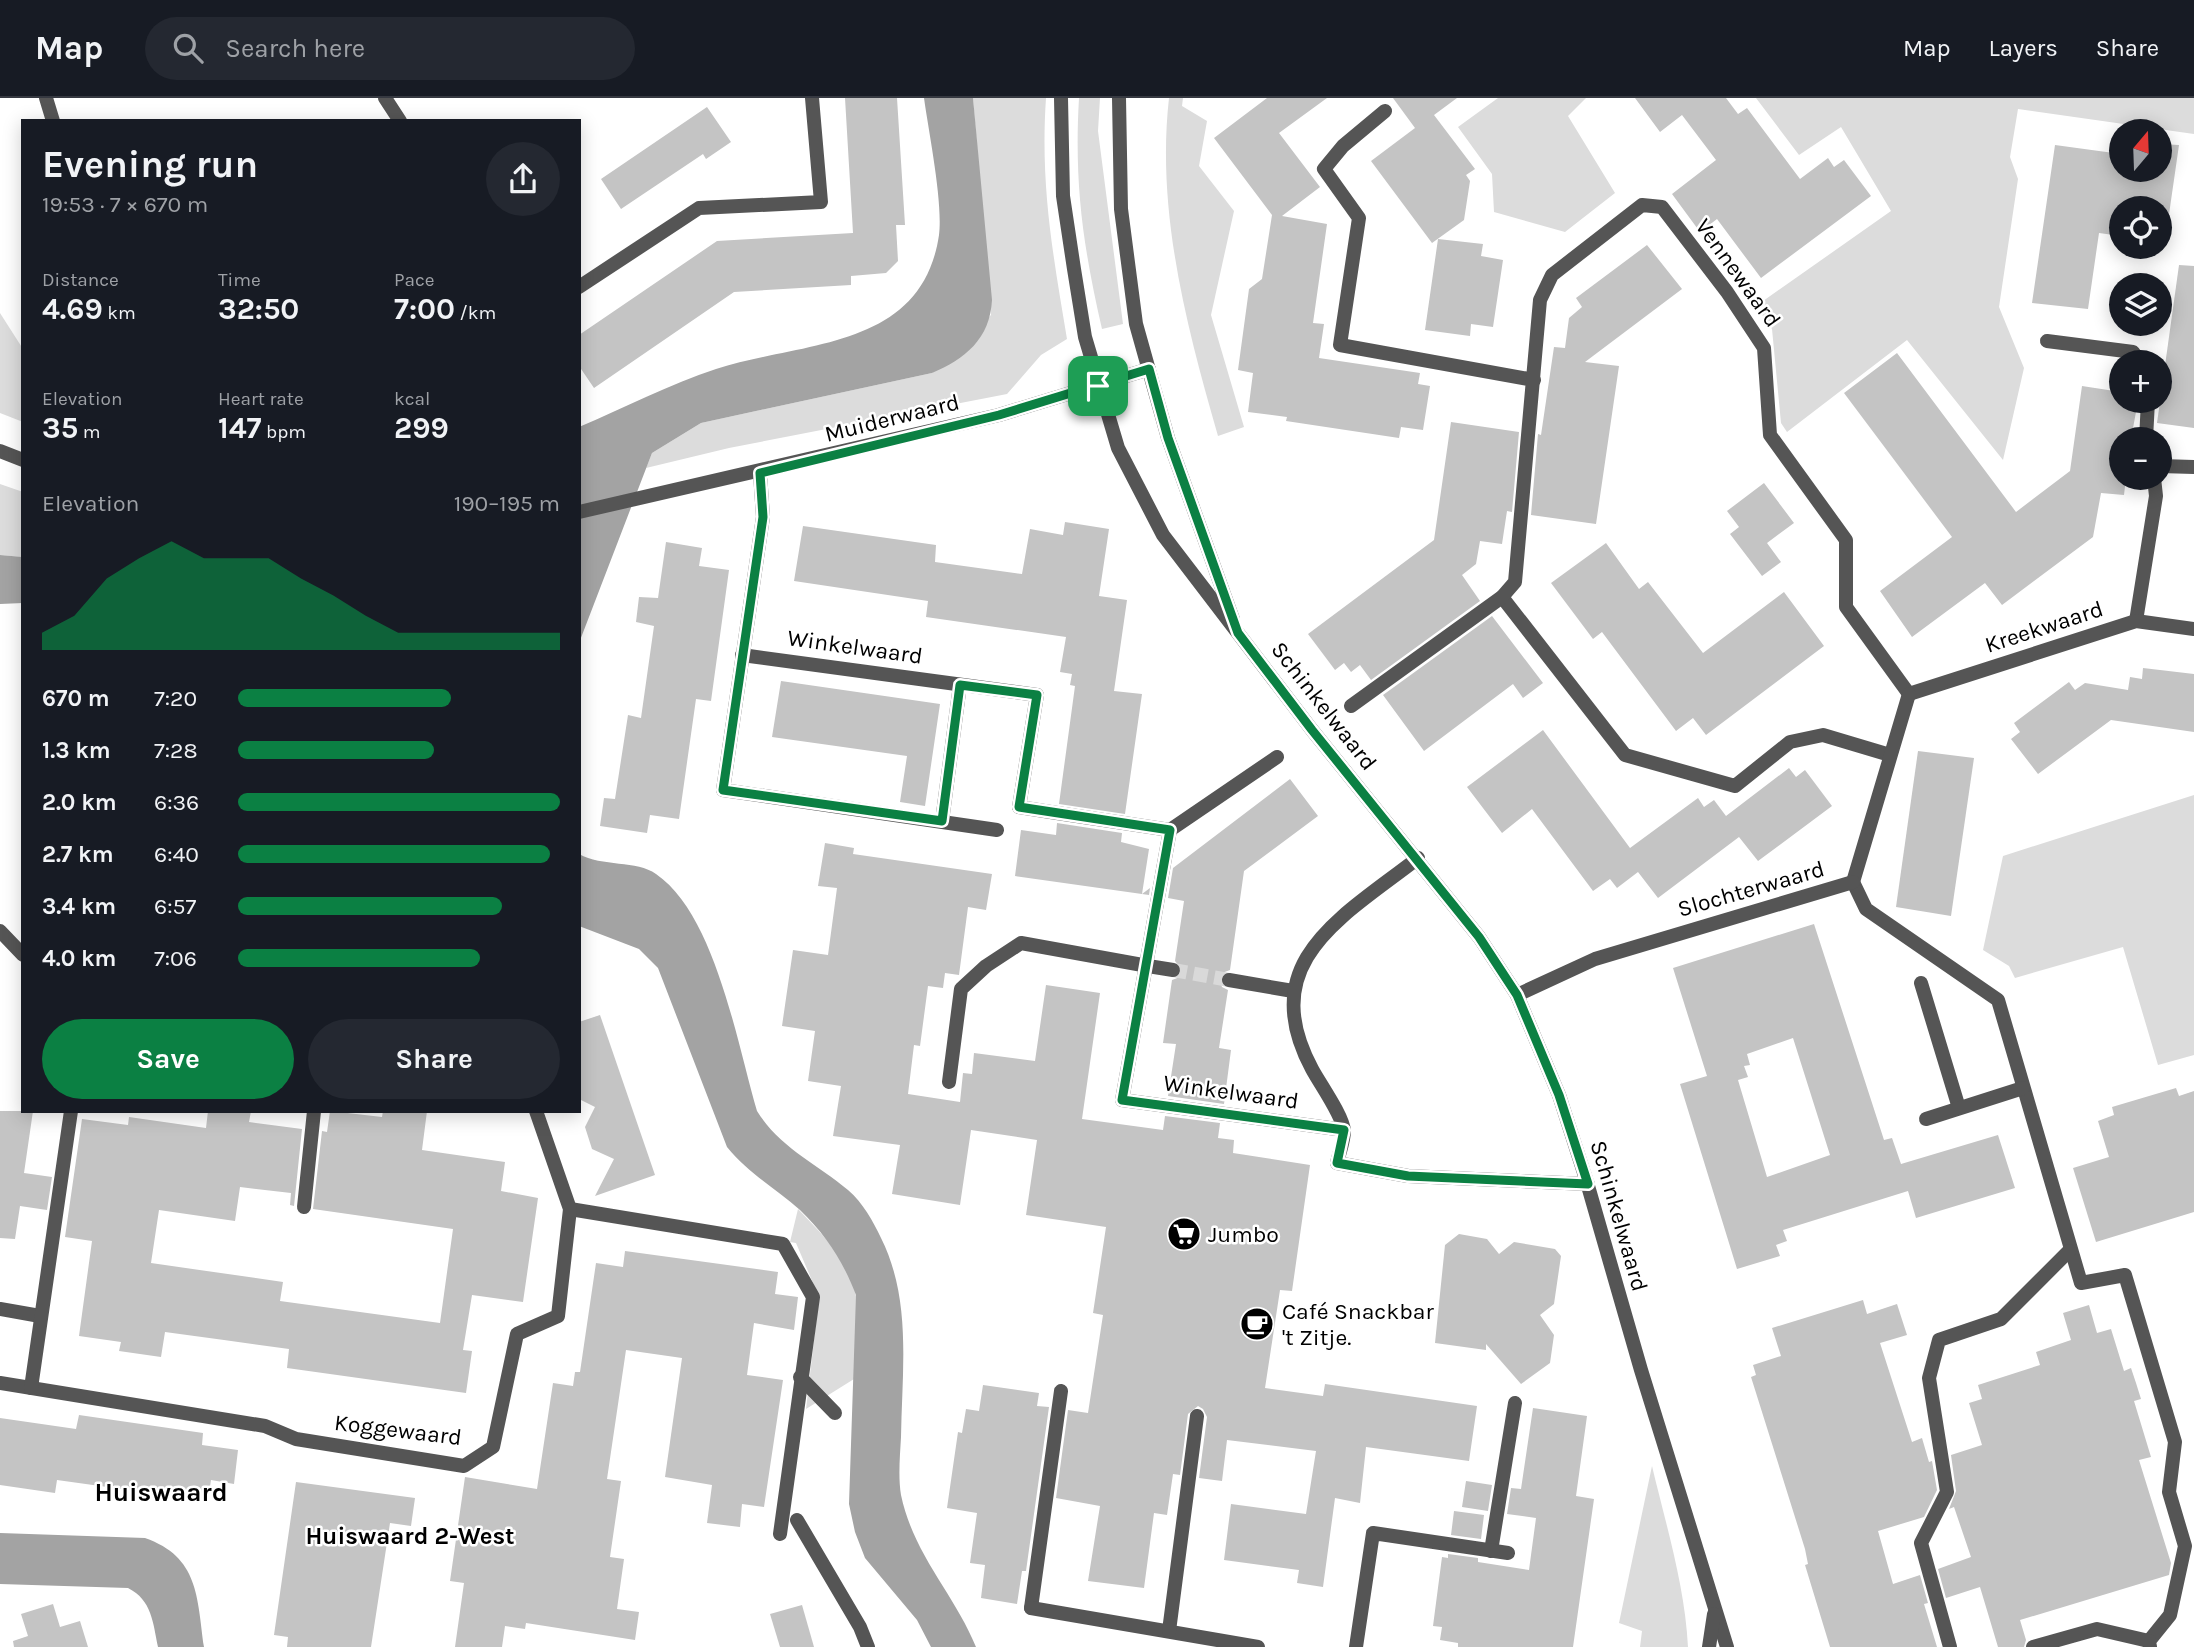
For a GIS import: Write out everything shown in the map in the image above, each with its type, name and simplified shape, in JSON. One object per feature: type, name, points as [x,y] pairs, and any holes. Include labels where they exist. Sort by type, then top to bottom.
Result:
[{"type":"street","points":[[46,98],[52,119]]},
{"type":"street","points":[[385,98],[399,119]]},
{"type":"street","points":[[581,286],[699,208],[821,202],[812,98]]},
{"type":"street","name":"Schinkelwaard","points":[[1061,98],[1063,196],[1085,337],[1118,448],[1163,535],[1312,730],[1418,858],[1479,937],[1517,995],[1559,1095],[1588,1184],[1727,1647]]},
{"type":"street","name":"Schinkelwaard","points":[[1119,98],[1121,209],[1136,324],[1168,438],[1238,633]]},
{"type":"street","points":[[1385,111],[1343,146],[1324,169],[1359,218],[1340,345],[1534,380]]},
{"type":"street","name":"Vennewaard","points":[[1351,706],[1502,597],[1515,582],[1541,300],[1552,275],[1642,205],[1662,206],[1727,292],[1764,348],[1770,435],[1846,540],[1846,607],[1909,694]]},
{"type":"street","points":[[2047,341],[2117,350]]},
{"type":"street","name":"Muiderwaard","points":[[581,512],[760,473],[999,415],[1149,369]]},
{"type":"street","points":[[0,451],[21,459]]},
{"type":"street","points":[[2172,466],[2194,467]]},
{"type":"street","points":[[760,473],[763,517],[723,790],[997,830]]},
{"type":"street","points":[[2136,621],[2155,490]]},
{"type":"street","points":[[1502,597],[1625,755],[1735,786],[1790,742],[1823,735],[1890,755]]},
{"type":"street","name":"Kreekwaard","points":[[1909,694],[2136,621],[2194,629]]},
{"type":"street","name":"Winkelwaard","points":[[742,655],[1037,695],[1019,807],[1170,830],[1148,966],[1122,1100],[1344,1130]]},
{"type":"street","points":[[942,821],[960,685]]},
{"type":"street","points":[[1853,882],[1909,694]]},
{"type":"street","points":[[1170,830],[1277,757]]},
{"type":"street","name":"Winkelwaard","points":[[1344,1130],[1302,1044],[1293,991],[1306,955],[1334,924],[1418,858]]},
{"type":"street","name":"Slochterwaard","points":[[1517,995],[1595,959],[1853,882],[1866,909],[1998,1000],[2069,1251],[2081,1283],[2125,1275],[2175,1442],[2169,1492],[2185,1546],[2170,1615],[2150,1644],[2097,1629],[2033,1647]]},
{"type":"street","points":[[0,931],[21,953]]},
{"type":"street","points":[[949,1082],[961,989],[986,966],[1021,943],[1173,970]]},
{"type":"street","points":[[1229,980],[1293,991]]},
{"type":"street","points":[[1921,983],[1959,1108]]},
{"type":"street","points":[[1926,1119],[2023,1088]]},
{"type":"street","points":[[31,1388],[71,1113]]},
{"type":"street","points":[[304,1207],[314,1113]]},
{"type":"street","name":"Koggewaard","points":[[0,1383],[265,1426],[296,1439],[464,1466],[493,1447],[517,1334],[558,1315],[570,1209],[537,1113]]},
{"type":"street","points":[[1344,1130],[1337,1163],[1408,1176],[1588,1184]]},
{"type":"street","points":[[570,1209],[783,1244],[813,1297],[780,1534]]},
{"type":"street","points":[[1950,1647],[1921,1543],[1947,1492],[1929,1377],[1939,1340],[2001,1318],[2069,1251]]},
{"type":"street","points":[[0,1309],[40,1316]]},
{"type":"street","points":[[800,1377],[835,1413]]},
{"type":"street","points":[[1060,1391],[1031,1608],[1258,1647]]},
{"type":"street","points":[[1491,1551],[1515,1403]]},
{"type":"street","points":[[1169,1631],[1197,1416]]},
{"type":"street","points":[[797,1520],[860,1627],[868,1647]]},
{"type":"street","points":[[1356,1647],[1373,1533],[1508,1553]]},
{"type":"street","name":"Schinkelwaard","points":[[1709,1647],[1714,1609]]},
{"type":"shaded area","points":[[924,98],[973,98],[992,300],[986,326],[974,346],[955,361],[932,373],[701,423],[652,453],[581,638],[581,426],[716,369],[820,345],[854,335],[884,321],[909,301],[928,273],[939,235],[937,187]]},
{"type":"shaded area","points":[[973,98],[1046,98],[1046,190],[1067,339],[1041,355],[1007,394],[729,448],[646,468],[652,453],[701,423],[932,373],[991,315]]},
{"type":"shaded area","points":[[1079,98],[1100,98],[1098,131],[1123,324],[1102,329],[1081,215]]},
{"type":"shaded area","points":[[1169,98],[1183,98],[1182,106],[1207,121],[1199,166],[1234,211],[1211,315],[1244,427],[1218,436],[1195,354],[1177,269],[1167,184]]},
{"type":"shaded area","points":[[1498,98],[1586,98],[1568,116],[1615,193],[1565,232],[1494,212],[1492,174],[1458,127]]},
{"type":"shaded area","points":[[1756,98],[2194,98],[2194,134],[2172,131],[2172,119],[2109,119],[2109,122],[2018,109],[2010,157],[2018,179],[1999,307],[2024,368],[2003,460],[1907,340],[1787,432],[1781,423],[1772,329],[1756,306],[1891,211],[1841,127],[1799,155]]},
{"type":"shaded area","points":[[0,313],[21,346],[21,421],[0,413]]},
{"type":"shaded area","points":[[0,484],[21,491],[21,557],[0,555]]},
{"type":"shaded area","points":[[0,555],[21,557],[21,603],[0,604]]},
{"type":"shaded area","points":[[2194,795],[2194,1055],[2158,1065],[2123,947],[2015,978],[2009,966],[1983,950],[2003,856]]},
{"type":"shaded area","points":[[581,855],[598,861],[648,870],[676,893],[694,918],[709,949],[732,1017],[757,1111],[787,1145],[853,1195],[878,1232],[891,1262],[901,1311],[901,1495],[915,1537],[976,1647],[931,1647],[917,1620],[865,1558],[855,1532],[849,1504],[856,1295],[839,1260],[818,1229],[727,1147],[658,968],[639,949],[581,927]]},
{"type":"shaded area","points":[[798,1209],[833,1248],[848,1271],[856,1296],[858,1316],[854,1379],[806,1409],[819,1297],[796,1243],[790,1242]]},
{"type":"shaded area","points":[[1652,1466],[1679,1578],[1688,1647],[1640,1647],[1642,1631],[1619,1623]]},
{"type":"shaded area","points":[[0,1533],[145,1538],[163,1546],[186,1568],[192,1581],[204,1647],[158,1647],[147,1606],[128,1588],[0,1584]]},
{"type":"building","points":[[845,98],[897,98],[905,225],[896,225],[898,261],[886,273],[851,276],[851,285],[734,292],[594,388],[581,369],[581,334],[717,241],[853,233]]},
{"type":"building","points":[[1267,98],[1327,98],[1279,133],[1320,187],[1282,216],[1327,224],[1313,323],[1324,324],[1319,358],[1420,373],[1418,384],[1430,386],[1423,430],[1401,427],[1399,438],[1286,421],[1287,417],[1248,412],[1253,373],[1238,370],[1249,289],[1262,279],[1272,215],[1214,138]]},
{"type":"building","points":[[1393,98],[1457,98],[1434,115],[1475,169],[1466,175],[1470,181],[1464,220],[1432,243],[1371,161],[1415,128]]},
{"type":"building","points":[[1635,98],[1726,98],[1738,114],[1747,108],[1800,179],[1828,158],[1834,167],[1844,160],[1871,196],[1761,278],[1717,219],[1700,232],[1672,194],[1716,160],[1682,115],[1660,132]]},
{"type":"building","points":[[707,107],[731,142],[706,159],[703,154],[621,209],[601,179]]},
{"type":"building","points":[[2055,145],[2109,152],[2109,182],[2172,182],[2172,145],[2179,145],[2172,196],[2109,196],[2109,234],[2099,233],[2088,309],[2032,303]]},
{"type":"building","points":[[1438,239],[1483,244],[1481,256],[1503,260],[1493,327],[1471,324],[1470,336],[1425,330]]},
{"type":"building","points":[[1647,245],[1682,289],[1585,362],[1619,366],[1596,524],[1531,515],[1538,434],[1541,435],[1554,347],[1565,348],[1569,318],[1582,307],[1576,298]]},
{"type":"building","points":[[2179,265],[2194,266],[2194,428],[2157,423],[2158,413],[2172,413],[2172,350],[2167,350],[2169,336],[2172,336]]},
{"type":"building","points":[[1897,353],[2016,512],[2070,471],[2082,386],[2109,390],[2109,413],[2136,413],[2133,427],[2109,427],[2109,490],[2125,490],[2124,495],[2101,493],[2093,537],[2002,605],[1985,583],[1912,637],[1880,591],[1952,537],[1844,393]]},
{"type":"building","points":[[1451,422],[1519,432],[1512,512],[1507,511],[1502,544],[1480,541],[1476,564],[1462,575],[1480,601],[1371,680],[1360,665],[1351,672],[1344,663],[1335,670],[1308,634],[1434,540]]},
{"type":"building","points":[[1764,483],[1794,523],[1767,543],[1781,562],[1762,576],[1730,534],[1739,527],[1727,511]]},
{"type":"building","points":[[1065,522],[1109,529],[1099,596],[1127,600],[1114,691],[1142,694],[1125,814],[1059,804],[1075,686],[1070,685],[1072,674],[1060,672],[1066,637],[926,617],[928,601],[794,581],[803,526],[936,545],[935,562],[1022,574],[1030,529],[1063,535]]},
{"type":"building","points":[[666,542],[702,548],[699,566],[729,570],[711,701],[696,699],[679,819],[650,815],[647,833],[600,826],[604,798],[615,799],[628,715],[641,718],[654,626],[636,622],[639,597],[658,598]]},
{"type":"building","points":[[1606,543],[1639,589],[1648,582],[1703,653],[1784,592],[1824,646],[1706,735],[1693,718],[1676,731],[1602,632],[1593,639],[1551,583]]},
{"type":"building","points":[[1492,616],[1543,683],[1523,698],[1513,684],[1424,751],[1383,695]]},
{"type":"building","points":[[2143,668],[2194,674],[2194,732],[2111,720],[2038,774],[2011,739],[2020,732],[2014,723],[2069,682],[2075,690],[2085,683],[2128,690],[2130,677],[2142,679]]},
{"type":"building","points":[[781,681],[940,704],[925,806],[900,802],[907,756],[772,737]]},
{"type":"building","points":[[1543,730],[1630,848],[1698,798],[1704,807],[1714,800],[1726,816],[1789,768],[1796,777],[1805,770],[1832,806],[1758,861],[1739,837],[1658,898],[1638,872],[1617,888],[1610,879],[1593,891],[1532,809],[1502,833],[1467,787]]},
{"type":"building","points":[[1918,751],[1974,758],[1951,916],[1896,907]]},
{"type":"building","points":[[1290,779],[1318,816],[1244,871],[1230,970],[1222,973],[1219,979],[1222,987],[1228,990],[1219,1048],[1231,1050],[1224,1104],[1168,1096],[1176,1044],[1163,1043],[1172,980],[1180,977],[1183,971],[1175,961],[1184,901],[1168,898],[1173,868]]},
{"type":"building","points":[[1057,823],[1122,833],[1121,842],[1149,849],[1142,894],[1150,888],[1149,895],[1015,876],[1021,830],[1056,835]]},
{"type":"building","points":[[825,843],[854,848],[853,854],[992,874],[986,910],[968,907],[959,975],[945,973],[943,988],[928,986],[920,1046],[914,1045],[908,1094],[960,1102],[963,1073],[972,1074],[974,1053],[1035,1061],[1046,985],[1100,993],[1082,1119],[1163,1130],[1165,1116],[1220,1123],[1218,1138],[1234,1140],[1233,1153],[1310,1165],[1292,1291],[1280,1290],[1265,1388],[1323,1396],[1325,1384],[1477,1406],[1469,1461],[1366,1447],[1360,1503],[1335,1498],[1323,1587],[1297,1583],[1299,1570],[1224,1560],[1231,1504],[1306,1514],[1316,1451],[1227,1440],[1222,1481],[1199,1478],[1207,1417],[1198,1406],[1188,1414],[1180,1475],[1173,1474],[1167,1515],[1154,1513],[1144,1588],[1088,1581],[1100,1506],[1056,1498],[1068,1410],[1088,1413],[1103,1315],[1093,1313],[1106,1227],[1026,1215],[1037,1140],[971,1130],[960,1205],[892,1194],[900,1145],[833,1136],[841,1086],[808,1081],[815,1031],[782,1026],[793,950],[828,955],[837,888],[818,886]]},
{"type":"building","points":[[1814,924],[1884,1140],[1892,1138],[1901,1164],[1998,1135],[2015,1188],[1916,1218],[1908,1191],[1783,1230],[1787,1241],[1776,1245],[1780,1256],[1737,1269],[1680,1084],[1707,1076],[1673,968]],"holes":[[[1793,1038],[1830,1155],[1767,1177],[1738,1080],[1748,1077],[1744,1066],[1750,1065],[1747,1054]]]},
{"type":"building","points":[[600,1015],[655,1175],[595,1196],[614,1159],[592,1149],[585,1127],[595,1107],[581,1100],[581,1021]]},
{"type":"building","points":[[2176,1088],[2179,1096],[2194,1091],[2194,1212],[2096,1242],[2073,1168],[2109,1157],[2098,1121],[2114,1115],[2112,1107]]},
{"type":"building","points":[[0,1111],[33,1113],[24,1173],[52,1177],[47,1210],[20,1206],[15,1239],[0,1238]]},
{"type":"building","points":[[208,1113],[251,1113],[249,1122],[302,1129],[294,1206],[290,1205],[291,1193],[240,1187],[235,1221],[159,1210],[151,1263],[283,1282],[280,1301],[440,1323],[453,1229],[313,1209],[322,1131],[327,1132],[330,1113],[382,1117],[383,1113],[427,1113],[422,1150],[505,1162],[501,1191],[538,1198],[523,1302],[472,1295],[463,1350],[472,1351],[466,1393],[287,1368],[289,1349],[165,1332],[161,1357],[119,1351],[121,1342],[79,1336],[92,1241],[65,1237],[82,1119],[128,1125],[129,1117],[206,1128]]},
{"type":"building","points":[[1459,1234],[1487,1239],[1499,1254],[1514,1242],[1555,1249],[1561,1256],[1554,1304],[1540,1315],[1554,1335],[1550,1363],[1521,1384],[1486,1344],[1486,1350],[1435,1343],[1445,1245]]},
{"type":"building","points":[[625,1251],[778,1272],[775,1294],[798,1297],[794,1330],[754,1323],[747,1375],[783,1380],[764,1507],[742,1504],[740,1527],[707,1523],[712,1485],[665,1477],[682,1358],[626,1350],[607,1479],[621,1481],[610,1557],[624,1559],[617,1609],[639,1612],[635,1640],[526,1623],[525,1629],[505,1626],[502,1647],[455,1647],[464,1583],[450,1581],[465,1477],[537,1489],[553,1383],[573,1386],[575,1372],[580,1372],[596,1263],[623,1267]]},
{"type":"building","points":[[1863,1300],[1867,1314],[1897,1304],[1907,1335],[1880,1343],[1912,1442],[1922,1438],[1929,1462],[1932,1461],[1937,1490],[1924,1517],[1878,1531],[1893,1584],[1920,1575],[1928,1603],[1924,1604],[1937,1647],[1830,1647],[1805,1565],[1808,1564],[1805,1549],[1751,1377],[1756,1375],[1753,1365],[1781,1356],[1772,1328]]},
{"type":"building","points":[[2089,1305],[2097,1333],[2111,1329],[2124,1371],[2131,1368],[2141,1399],[2134,1401],[2151,1457],[2139,1460],[2171,1563],[2169,1575],[2020,1620],[2026,1640],[2024,1647],[1998,1647],[1980,1587],[1946,1598],[1938,1569],[1971,1557],[1954,1507],[1949,1509],[1956,1491],[1951,1455],[1982,1445],[1969,1403],[1982,1399],[1978,1385],[2040,1365],[2036,1352],[2071,1340],[2063,1313]]},
{"type":"building","points":[[983,1385],[1039,1393],[1037,1406],[1049,1407],[1026,1571],[1022,1571],[1017,1604],[981,1598],[985,1565],[970,1563],[977,1513],[947,1508],[958,1432],[962,1433],[966,1409],[979,1411]]},
{"type":"building","points":[[1533,1408],[1587,1416],[1576,1496],[1594,1499],[1573,1647],[1458,1647],[1458,1643],[1440,1640],[1442,1627],[1433,1626],[1442,1557],[1448,1558],[1448,1554],[1478,1558],[1478,1562],[1529,1570],[1536,1518],[1507,1514],[1511,1488],[1521,1489]]},
{"type":"building","points":[[79,1415],[203,1433],[202,1445],[238,1450],[234,1484],[211,1480],[208,1501],[57,1480],[55,1493],[0,1485],[0,1418],[76,1429]]},
{"type":"building","points":[[1466,1481],[1492,1485],[1488,1511],[1462,1507]]},
{"type":"building","points":[[296,1482],[415,1498],[411,1526],[390,1523],[371,1647],[287,1647],[288,1637],[274,1635]]},
{"type":"building","points":[[1454,1511],[1484,1515],[1481,1539],[1451,1535]]},
{"type":"building","points":[[53,1604],[60,1627],[80,1621],[88,1647],[14,1647],[13,1641],[28,1636],[21,1614]]},
{"type":"building","points":[[802,1605],[814,1647],[780,1647],[770,1614]]},
{"type":"tunnel","points":[[1173,970],[1229,980]]},
{"type":"place","name":"Jumbo","points":[[1184,1234]]},
{"type":"place","name":"Café Snackbar 't Zitje.","points":[[1257,1324]]},
{"type":"district","name":"Huiswaard","points":[[161,1492]]},
{"type":"district","name":"Huiswaard 2-West","points":[[410,1536]]},
{"type":"route","points":[[1149,369],[1168,438],[1238,633],[1312,730],[1479,937],[1517,995],[1559,1095],[1588,1184],[1408,1176],[1337,1163],[1344,1130],[1122,1100],[1148,966],[1170,830],[1019,807],[1037,695],[960,685],[942,821],[723,790],[763,517],[760,473],[999,415],[1098,386],[1149,369]]}]
